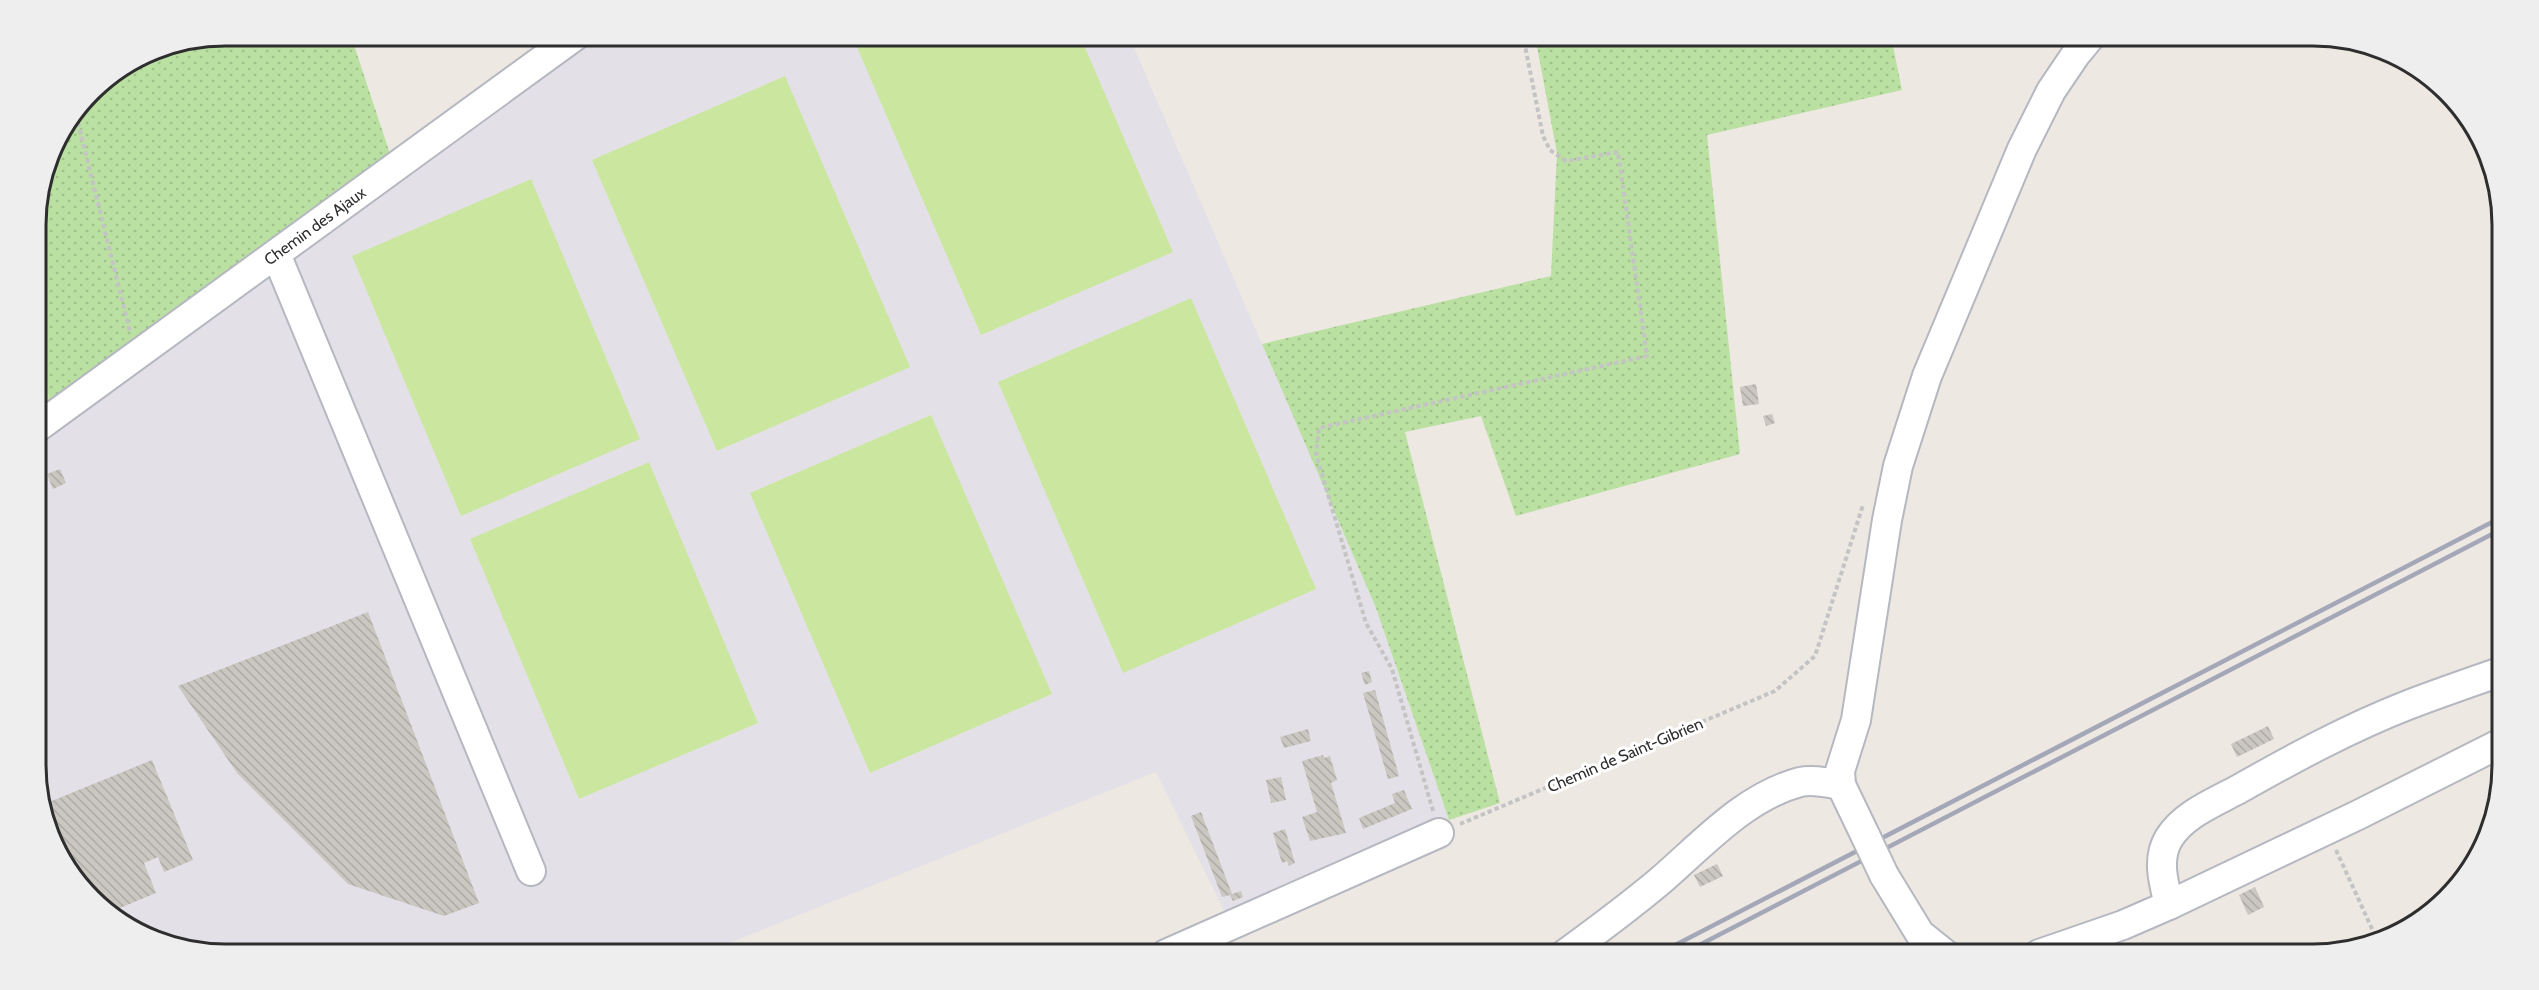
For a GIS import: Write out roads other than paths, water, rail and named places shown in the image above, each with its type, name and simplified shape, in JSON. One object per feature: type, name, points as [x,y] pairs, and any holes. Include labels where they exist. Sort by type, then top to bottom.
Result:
[{"type":"street","name":"Chemin des Ajaux","points":[[47,421],[139,352],[562,46]]},
{"type":"street","points":[[1931,943],[1920,934],[1884,875],[1841,785],[1840,771],[1856,720],[1889,509],[1898,466],[1926,376],[2022,149],[2051,91],[2083,46]]},
{"type":"street","points":[[276,254],[531,871]]},
{"type":"street","points":[[2169,905],[2162,877],[2162,858],[2167,840],[2195,813],[2326,742],[2406,705],[2492,674]]},
{"type":"street","points":[[2071,943],[2123,925],[2169,905],[2328,830],[2492,748]]},
{"type":"street","points":[[1580,943],[1623,912],[1714,832],[1750,805],[1780,789],[1803,781],[1841,785]]},
{"type":"street","points":[[1190,944],[1439,833]]},
{"type":"railway","points":[[1679,943],[2492,522]]},
{"type":"railway","points":[[1703,943],[2492,534]]}]
